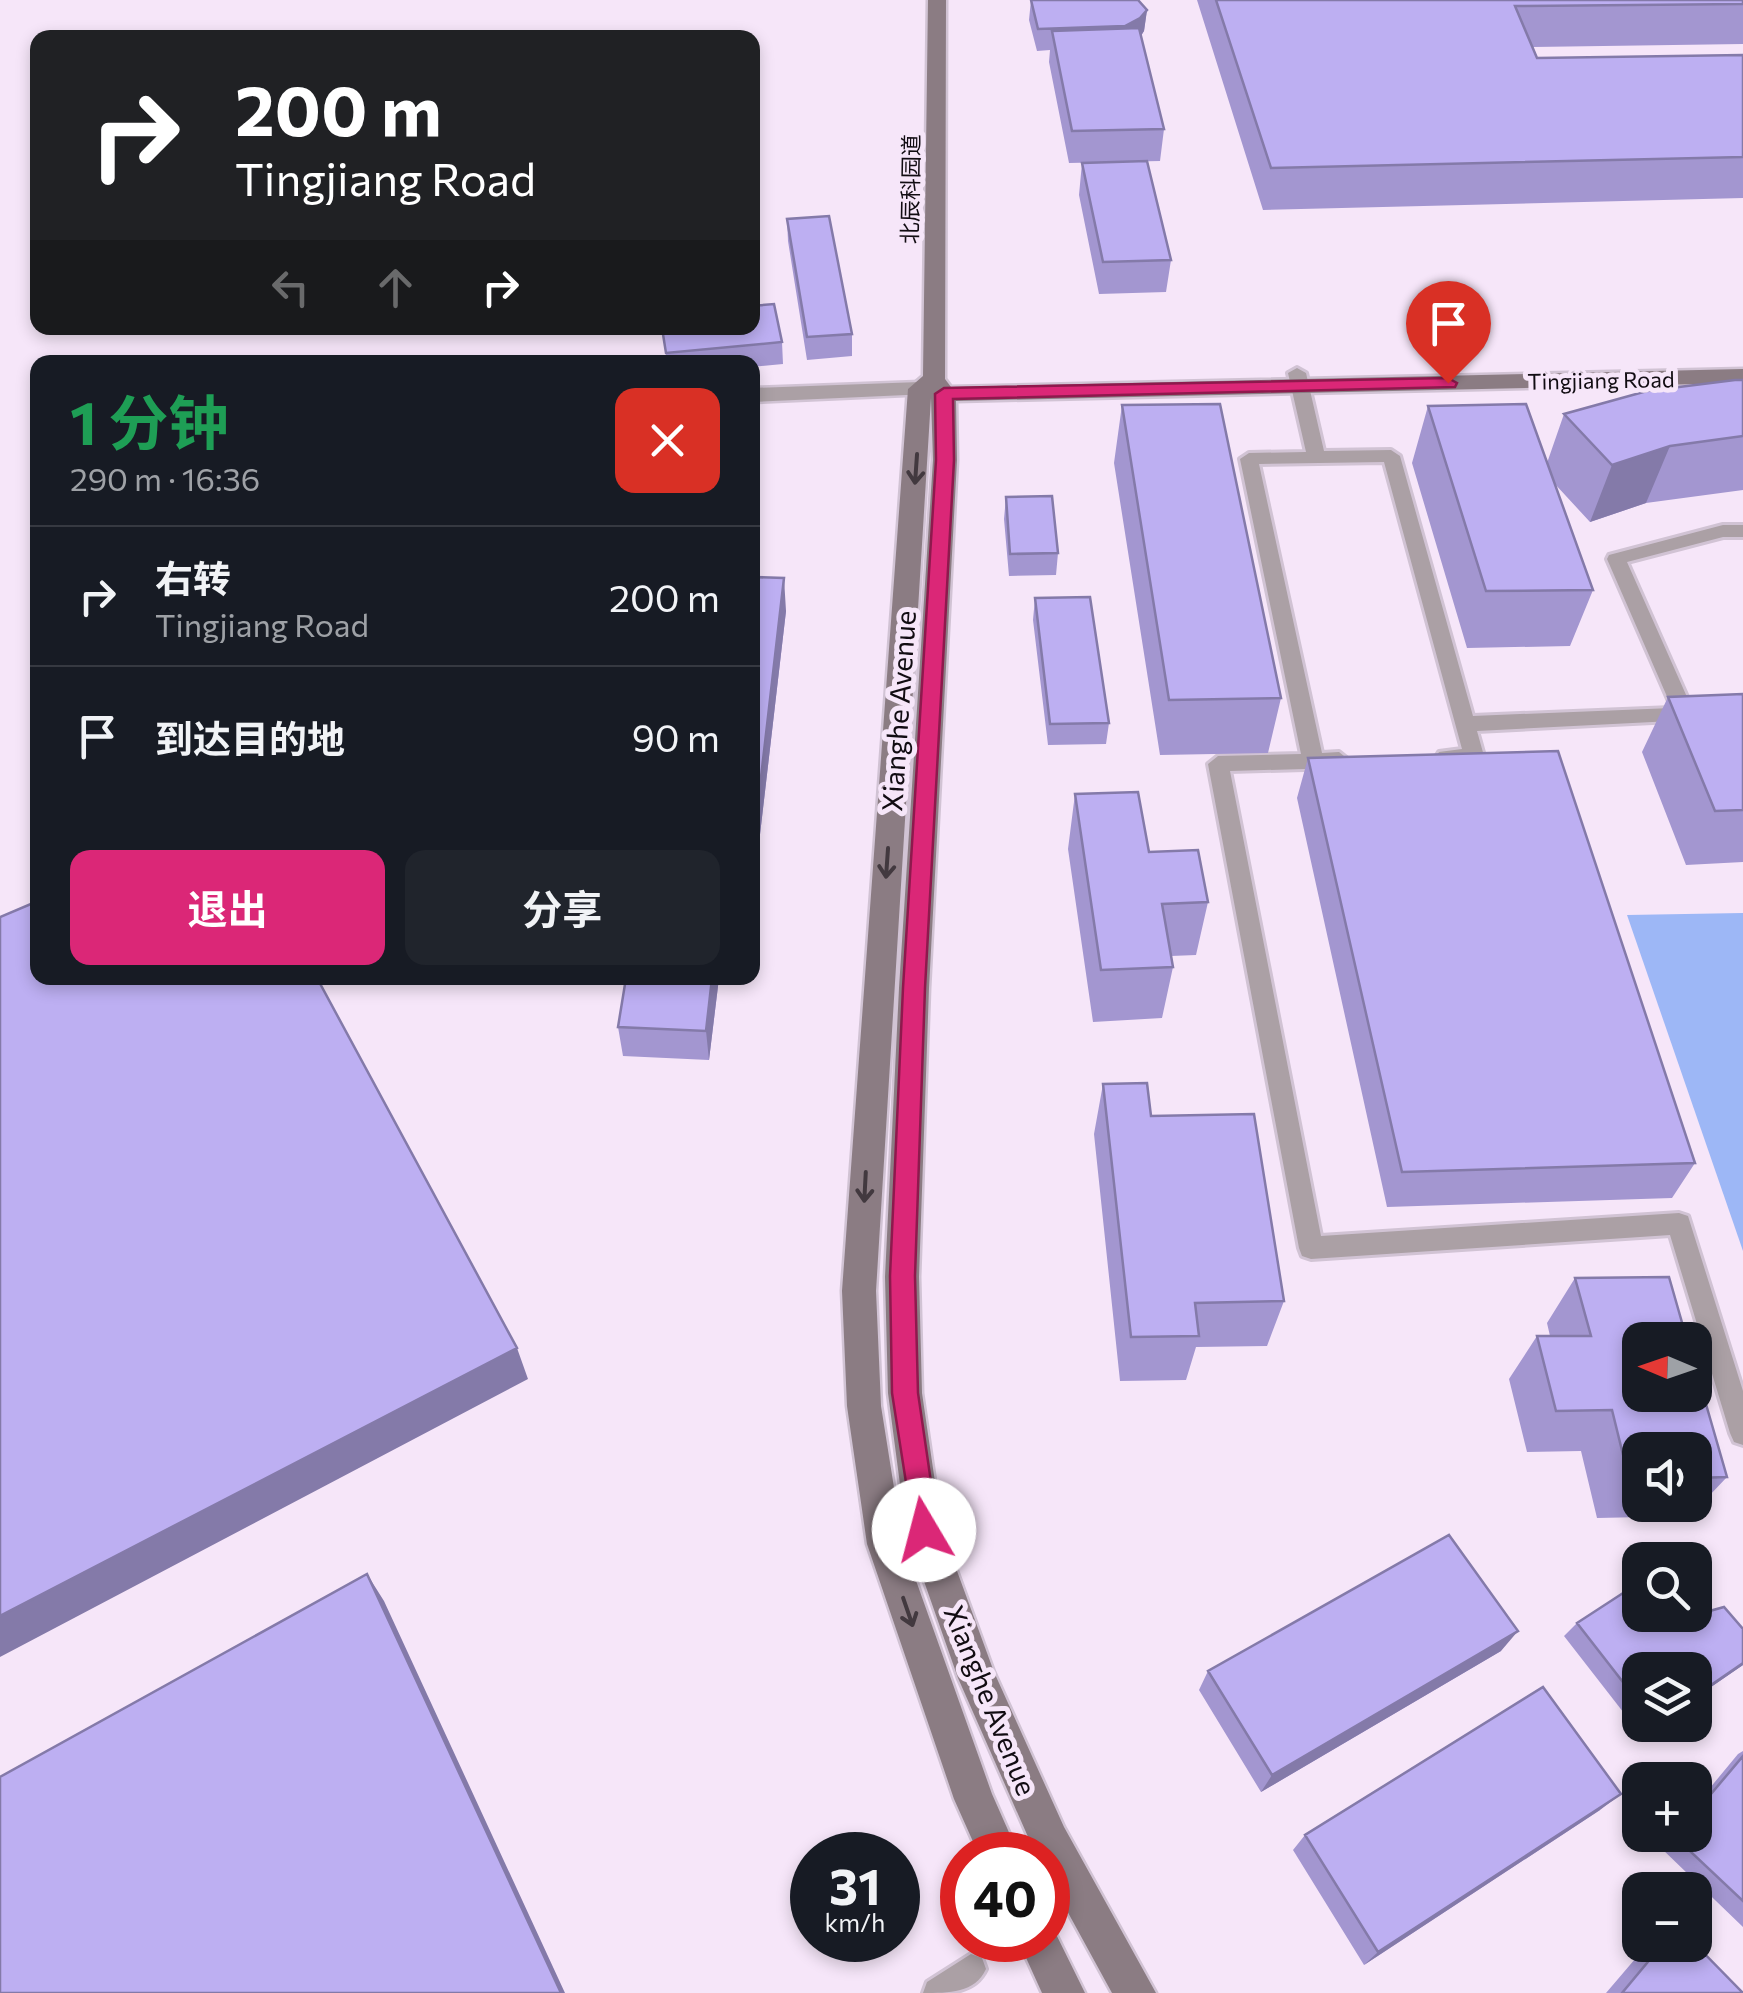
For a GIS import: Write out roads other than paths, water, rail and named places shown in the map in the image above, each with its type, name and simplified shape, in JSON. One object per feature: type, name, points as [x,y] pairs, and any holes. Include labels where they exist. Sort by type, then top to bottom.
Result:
[{"type":"street","name":"北辰科园道","points":[[933,387],[937,0]]},
{"type":"street","name":"Tingjiang Road","points":[[1299,380],[1743,363]]},
{"type":"street","name":"Tingjiang Road","points":[[933,387],[1743,376]]},
{"type":"street","points":[[760,395],[933,387]]},
{"type":"street","name":"Xianghe Avenue","points":[[933,387],[860,1272],[864,1406],[885,1544],[989,1832]]},
{"type":"street","name":"Xianghe Avenue","points":[[933,387],[945,460],[902,1276],[905,1393],[924,1530],[977,1678],[1050,1841],[1135,1993]]},
{"type":"street","points":[[1049,1962],[1064,1993]]},
{"type":"lane","points":[[1299,380],[1316,457]]},
{"type":"lane","points":[[1313,760],[1249,459],[1391,456],[1474,756],[1420,758]]},
{"type":"lane","points":[[1465,724],[1685,715],[1616,560],[1722,532],[1743,531]]},
{"type":"lane","points":[[1366,759],[1218,764],[1311,1248],[1678,1224],[1743,1434]]},
{"type":"lane","points":[[938,1993],[971,1969]]},
{"type":"water","points":[[1743,913],[1743,1251],[1627,915]]}]
